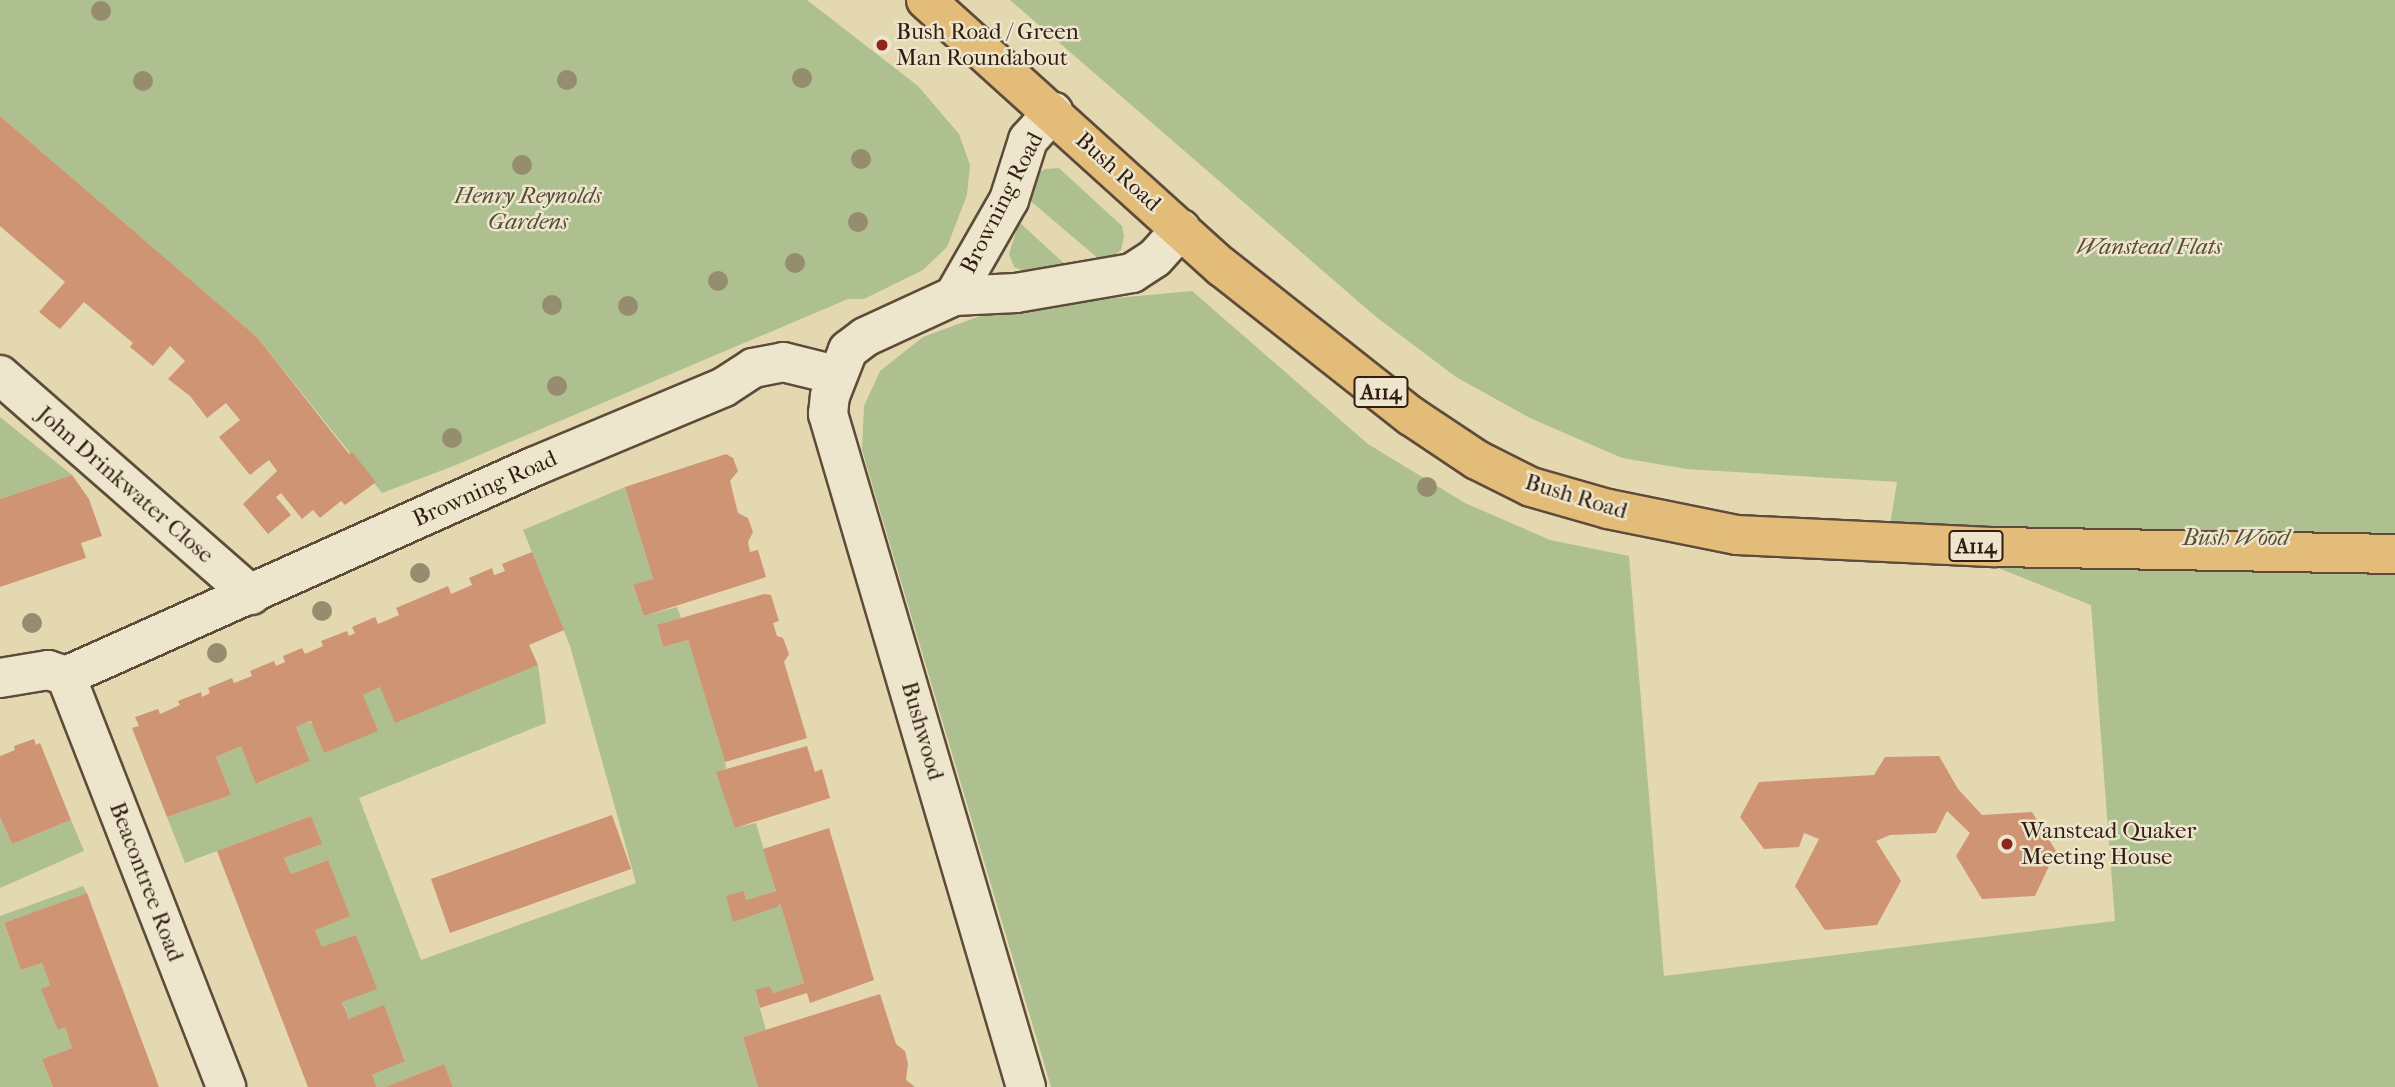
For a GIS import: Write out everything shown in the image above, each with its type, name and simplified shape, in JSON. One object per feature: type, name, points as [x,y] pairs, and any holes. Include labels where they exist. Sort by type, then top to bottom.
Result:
[{"type":"main road","name":"Bush Road","points":[[926,0],[1222,267],[1411,416],[1477,460],[1531,487],[1608,509],[1737,535],[1996,547],[2395,554]]},
{"type":"street","name":"Browning Road","points":[[954,296],[1009,200],[1028,140],[1053,112]]},
{"type":"street","name":"Browning Road","points":[[0,678],[48,670],[66,676],[533,467],[724,387],[753,368],[783,362],[836,375],[848,350],[865,337],[954,296],[1016,293],[1132,273],[1156,258],[1181,229]]},
{"type":"street","name":"John Drinkwater Close","points":[[0,375],[251,595]]},
{"type":"street","name":"Bushwood","points":[[836,375],[828,414],[1026,1087]]},
{"type":"street","name":"Beacontree Road","points":[[66,676],[226,1087]]},
{"type":"green space","name":"Henry Reynolds Gardens","points":[[0,0],[807,0],[918,86],[959,134],[970,165],[967,195],[947,247],[923,270],[864,299],[848,299],[451,467],[382,493],[257,337],[0,116]]},
{"type":"green space","points":[[1010,0],[2395,0],[2395,1087],[1051,1087],[862,450],[864,406],[880,371],[923,337],[980,316],[1028,306],[1192,291],[1368,444],[1465,503],[1550,540],[1629,556],[1664,976],[2115,921],[2091,605],[1890,525],[1897,482],[1687,469],[1622,458],[1530,418],[1456,377],[1375,316]]},
{"type":"green space","points":[[1059,168],[1122,226],[1124,237],[1121,250],[1111,258],[1100,260],[1027,198],[1034,176],[1045,169]]},
{"type":"green space","points":[[1019,222],[1068,267],[1026,272],[1014,267],[1009,254]]},
{"type":"green space","points":[[0,417],[72,475],[0,499]]},
{"type":"green space","points":[[625,487],[653,579],[633,586],[644,616],[677,607],[681,618],[657,626],[663,647],[688,640],[725,762],[726,769],[717,772],[735,828],[756,823],[776,891],[746,900],[744,891],[734,921],[776,907],[780,903],[804,983],[773,993],[770,986],[755,991],[766,1030],[743,1037],[758,1087],[453,1087],[444,1064],[385,1087],[377,1087],[372,1075],[405,1060],[384,1006],[348,1019],[315,930],[328,860],[291,874],[284,858],[321,844],[311,816],[185,863],[167,817],[231,795],[216,757],[241,746],[257,784],[310,761],[296,727],[307,722],[377,731],[363,695],[380,687],[471,691],[538,665],[546,723],[359,798],[421,960],[636,883],[570,646],[523,530]]},
{"type":"green space","points":[[0,817],[12,844],[71,820],[84,851],[0,888]]},
{"type":"green space","points":[[83,886],[87,893],[4,924],[21,970],[42,963],[50,985],[42,989],[65,1027],[72,1048],[42,1059],[53,1087],[0,1087],[0,916]]},
{"type":"building","points":[[0,116],[257,337],[349,454],[352,452],[376,482],[345,505],[341,501],[320,518],[313,510],[302,519],[281,493],[276,497],[291,515],[268,534],[243,504],[277,471],[269,460],[250,475],[219,437],[240,420],[226,403],[207,418],[190,396],[168,379],[185,361],[170,346],[153,366],[130,347],[133,343],[84,302],[60,329],[39,312],[65,282],[0,226]]},
{"type":"building","points":[[726,454],[733,458],[738,471],[730,481],[738,513],[748,518],[753,532],[748,542],[750,552],[758,550],[766,577],[644,616],[633,585],[653,579],[625,487]]},
{"type":"building","points":[[72,475],[89,499],[102,536],[81,543],[86,558],[0,587],[0,499]]},
{"type":"building","points":[[532,552],[564,630],[529,645],[538,665],[395,723],[380,687],[363,695],[378,731],[324,753],[311,721],[307,722],[296,727],[310,761],[256,784],[241,746],[216,757],[231,795],[167,817],[132,728],[139,726],[135,717],[158,709],[160,714],[180,705],[178,701],[201,692],[202,697],[210,693],[208,688],[232,678],[234,683],[252,676],[250,671],[274,661],[276,666],[285,662],[283,656],[302,648],[305,654],[323,646],[321,641],[347,631],[349,636],[355,633],[352,627],[375,617],[378,624],[390,619],[399,615],[396,608],[448,586],[451,594],[472,585],[469,578],[492,568],[494,575],[505,571],[502,564]]},
{"type":"building","points":[[764,594],[771,595],[779,621],[773,623],[777,636],[783,638],[789,654],[784,662],[807,738],[725,762],[688,640],[663,647],[657,625]]},
{"type":"building","points":[[34,739],[36,745],[40,743],[71,820],[12,844],[0,817],[0,756],[15,750],[14,746]]},
{"type":"building","points":[[807,746],[815,772],[822,769],[830,798],[735,828],[716,772]]},
{"type":"building","name":"Wanstead Quaker Meeting House","points":[[1939,756],[1958,789],[1982,815],[2032,812],[2056,851],[2035,896],[1982,899],[1956,856],[1970,833],[1947,811],[1936,833],[1890,835],[1876,841],[1901,881],[1877,925],[1825,930],[1795,886],[1819,839],[1804,833],[1799,847],[1764,849],[1740,817],[1759,782],[1874,775],[1885,757]]},
{"type":"building","points":[[612,815],[631,869],[450,933],[431,879]]},
{"type":"building","points":[[311,816],[322,844],[284,858],[291,874],[328,860],[350,916],[315,930],[322,947],[356,935],[377,989],[342,1002],[348,1019],[384,1005],[405,1061],[372,1075],[377,1087],[308,1087],[217,851]]},
{"type":"building","points":[[829,828],[874,980],[810,1003],[807,993],[760,1008],[755,990],[770,986],[773,993],[804,983],[780,903],[777,907],[733,922],[726,896],[744,891],[746,900],[776,891],[763,849]]},
{"type":"building","points":[[87,893],[159,1087],[53,1087],[42,1059],[72,1048],[65,1027],[58,1030],[41,989],[50,985],[42,963],[21,970],[4,923]]},
{"type":"building","points":[[880,994],[896,1044],[905,1051],[908,1064],[906,1080],[915,1087],[758,1087],[743,1037]]},
{"type":"building","points":[[444,1064],[453,1087],[385,1087]]},
{"type":"place","name":"Bush Road / Green Man Roundabout","points":[[882,45]]},
{"type":"place","name":"Wanstead Quaker Meeting House","points":[[2007,844]]},
{"type":"park label","name":"Wanstead Flats","points":[[2149,247]]},
{"type":"park label","name":"Bush Wood","points":[[2236,538]]}]
